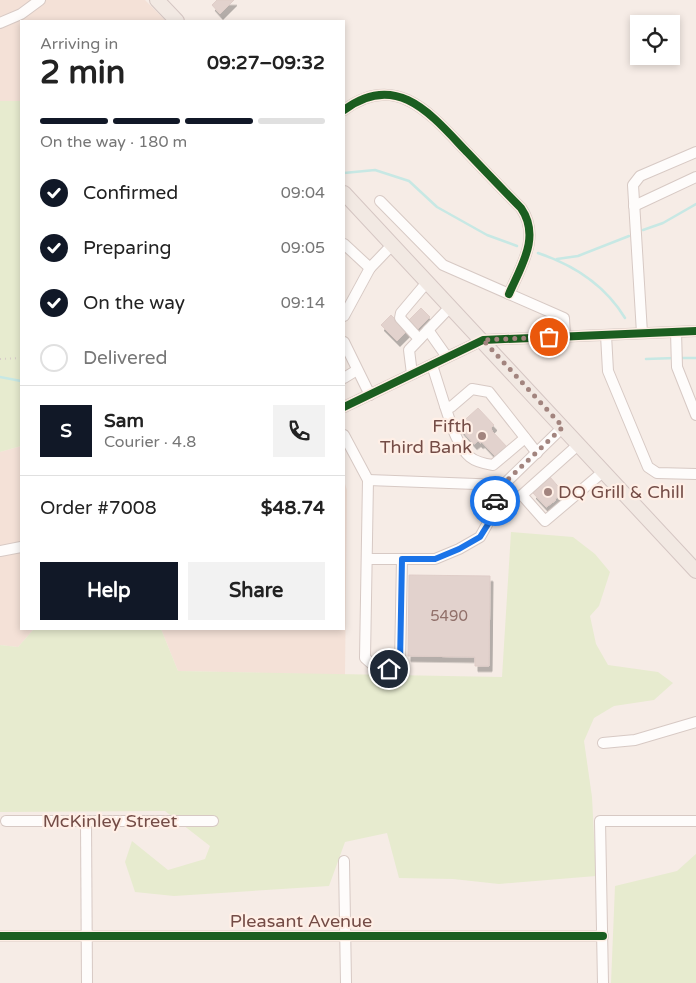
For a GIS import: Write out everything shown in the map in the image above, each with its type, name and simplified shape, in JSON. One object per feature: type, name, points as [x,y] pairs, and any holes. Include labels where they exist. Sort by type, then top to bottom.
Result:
[{"type":"main road","points":[[157,0],[176,20]]},
{"type":"main road","points":[[345,194],[483,340],[696,571]]},
{"type":"street","points":[[0,24],[21,14],[40,0]]},
{"type":"street","points":[[345,109],[368,97],[384,95],[409,100],[431,115],[521,208],[531,227],[528,248],[509,294]]},
{"type":"street","points":[[642,333],[633,185],[640,176],[696,152]]},
{"type":"street","points":[[634,206],[696,177]]},
{"type":"street","points":[[380,201],[443,265],[564,318],[565,336]]},
{"type":"street","points":[[345,314],[370,268],[393,244]]},
{"type":"street","points":[[345,245],[370,268]]},
{"type":"street","points":[[419,339],[400,318],[400,313],[428,281]]},
{"type":"street","points":[[412,374],[409,350],[451,306]]},
{"type":"street","points":[[428,330],[447,357]]},
{"type":"street","points":[[345,407],[483,340],[696,331]]},
{"type":"street","points":[[676,332],[677,367],[683,387],[696,415]]},
{"type":"street","points":[[606,335],[608,371],[648,467],[657,474],[696,474]]},
{"type":"street","points":[[345,344],[370,395]]},
{"type":"street","points":[[432,364],[452,425],[470,457],[493,465],[525,438]]},
{"type":"street","points":[[345,377],[357,370]]},
{"type":"street","points":[[445,406],[451,407],[472,389],[489,392],[537,453]]},
{"type":"street","points":[[367,560],[435,559],[459,549],[480,537],[490,521],[499,488],[563,427]]},
{"type":"street","points":[[345,436],[368,480],[365,658],[373,665],[389,669],[400,663],[402,559]]},
{"type":"street","points":[[579,444],[522,495],[545,521],[604,471]]},
{"type":"street","points":[[368,480],[503,485]]},
{"type":"street","points":[[0,551],[20,547]]},
{"type":"street","points":[[603,743],[634,740],[696,722]]},
{"type":"street","name":"McKinley Street","points":[[6,821],[213,821]]},
{"type":"street","points":[[86,821],[87,983]]},
{"type":"street","points":[[603,983],[600,821],[696,821]]},
{"type":"street","points":[[344,861],[346,983]]},
{"type":"street","name":"Pleasant Avenue","points":[[0,936],[603,936]]},
{"type":"path","points":[[0,359],[20,358]]},
{"type":"shaded area","points":[[0,0],[145,0],[165,20],[20,20],[20,101],[0,101]]},
{"type":"shaded area","points":[[20,446],[20,630],[33,630],[18,647],[0,645],[0,452]]},
{"type":"shaded area","points":[[345,484],[347,490],[345,675],[178,671],[161,630],[345,630]]},
{"type":"green space","points":[[0,101],[20,101],[20,446],[0,452]]},
{"type":"green space","points":[[511,532],[573,537],[595,554],[610,572],[599,606],[590,616],[596,644],[608,665],[658,672],[673,683],[654,700],[614,706],[594,718],[584,741],[592,797],[596,876],[499,884],[453,879],[399,878],[387,833],[345,842],[329,886],[174,896],[135,892],[125,862],[132,841],[168,870],[205,859],[210,846],[165,811],[0,812],[0,645],[18,647],[33,630],[161,630],[178,671],[502,677]]},
{"type":"green space","points":[[696,854],[696,983],[611,983],[615,886],[677,871]]},
{"type":"building","points":[[217,0],[234,0],[220,14],[212,5]]},
{"type":"building","points":[[421,308],[430,317],[416,331],[407,322]]},
{"type":"building","points":[[391,315],[407,331],[397,341],[381,325]]},
{"type":"building","name":"Fifth Third Bank","points":[[478,408],[494,425],[491,428],[492,431],[508,448],[497,458],[482,442],[478,441],[474,444],[458,426]]},
{"type":"building","name":"DQ Grill & Chill","points":[[550,477],[563,492],[546,507],[533,493]]},
{"type":"building","points":[[409,575],[490,576],[489,666],[475,666],[475,657],[408,656]]},
{"type":"waterway","points":[[345,173],[375,170],[409,181],[437,207],[487,235],[517,246]]},
{"type":"waterway","points":[[643,230],[663,223],[696,204]]},
{"type":"waterway","points":[[557,259],[578,256],[629,236]]},
{"type":"waterway","points":[[538,253],[564,264],[588,278],[608,296],[625,318]]},
{"type":"waterway","points":[[646,359],[675,358]]},
{"type":"waterway","points":[[680,358],[696,358]]},
{"type":"waterway","points":[[0,377],[20,381]]},
{"type":"cycle path","points":[[345,109],[363,99],[380,95],[396,96],[411,102],[439,123],[521,208],[527,219],[529,241],[523,262],[509,294]]},
{"type":"cycle path","points":[[345,407],[483,340],[696,331]]},
{"type":"cycle path","points":[[0,936],[603,936]]},
{"type":"way so far","points":[[495,501],[499,488],[563,427],[483,340],[549,337]]},
{"type":"place","name":"Fifth Third Bank","points":[[482,436]]},
{"type":"place","name":"DQ Grill & Chill","points":[[548,492]]},
{"type":"route","points":[[389,669],[400,663],[402,559],[435,559],[459,549],[480,537],[490,521],[495,501]]}]
